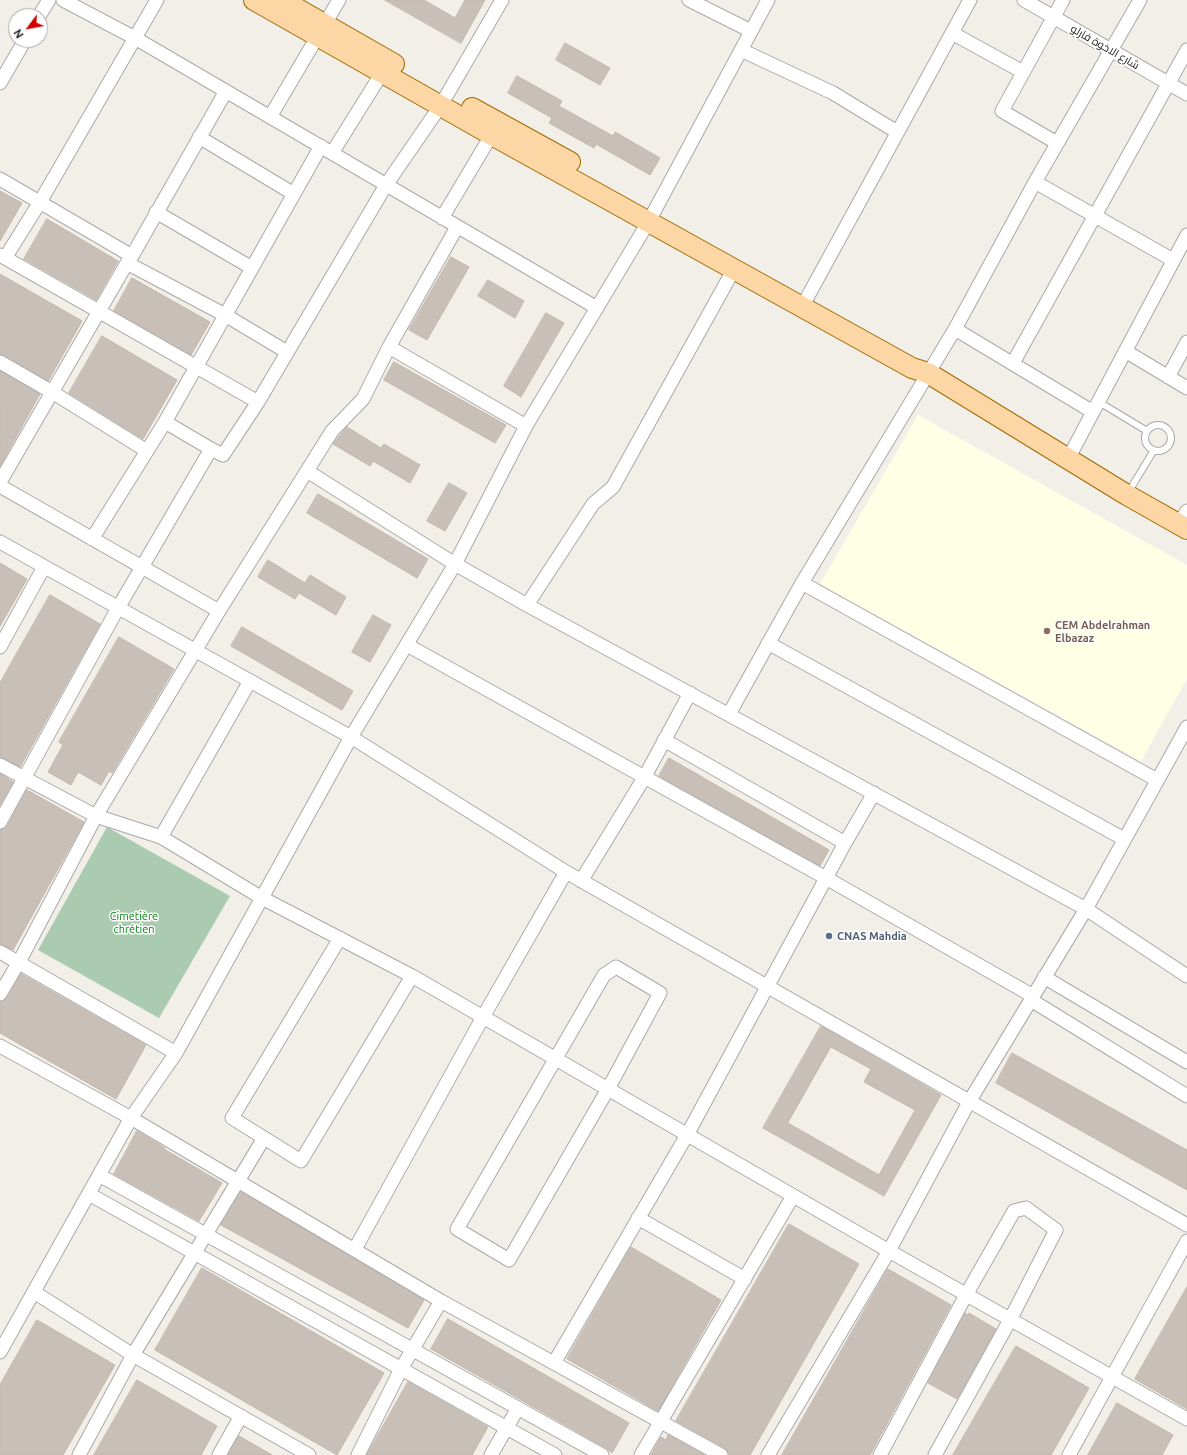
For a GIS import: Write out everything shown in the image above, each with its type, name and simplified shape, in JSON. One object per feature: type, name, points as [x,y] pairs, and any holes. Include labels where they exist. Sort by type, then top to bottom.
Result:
[{"type":"main road","points":[[254,0],[321,30],[495,129],[652,215],[804,302],[912,368],[928,373],[1127,495],[1184,521]]},
{"type":"main road","points":[[282,0],[321,30],[382,73],[444,99]]},
{"type":"main road","points":[[652,215],[734,268],[804,302]]},
{"type":"street","points":[[63,0],[135,38],[597,308]]},
{"type":"street","points":[[157,0],[40,202],[3,256],[98,312],[258,402]]},
{"type":"street","points":[[270,117],[339,0]]},
{"type":"street","points":[[165,422],[223,455],[258,402],[386,185],[444,99],[502,0]]},
{"type":"street","points":[[689,0],[751,32]]},
{"type":"street","points":[[0,1352],[131,1118],[176,1053],[351,737],[455,564],[526,426],[652,215],[768,0]]},
{"type":"street","points":[[804,302],[970,0]]},
{"type":"street","name":"شارع الاخوة فارلو","points":[[1024,0],[1187,94]]},
{"type":"street","points":[[1057,144],[1002,111],[1063,0]]},
{"type":"street","points":[[729,714],[802,583],[955,329],[1034,182],[1112,51],[1140,0]]},
{"type":"street","points":[[952,33],[1023,72]]},
{"type":"street","points":[[0,83],[20,48]]},
{"type":"street","points":[[741,50],[832,93],[897,132]]},
{"type":"street","points":[[1014,362],[1187,50]]},
{"type":"street","points":[[92,539],[165,422],[294,194],[382,73]]},
{"type":"street","points":[[0,482],[98,312],[130,260],[226,91]]},
{"type":"street","points":[[442,218],[495,129]]},
{"type":"street","points":[[199,138],[294,194]]},
{"type":"street","points":[[0,179],[40,202],[130,260],[288,352]]},
{"type":"street","points":[[1034,182],[1173,260]]},
{"type":"street","points":[[156,212],[252,268]]},
{"type":"street","points":[[0,994],[19,962],[96,816],[219,611],[332,431],[363,399],[389,347],[457,226]]},
{"type":"street","points":[[1068,459],[1127,352],[1187,235]]},
{"type":"street","points":[[527,605],[593,504],[613,487],[734,268]]},
{"type":"street","points":[[955,329],[1096,407]]},
{"type":"street","points":[[1168,377],[1187,342]]},
{"type":"street","points":[[389,347],[526,426]]},
{"type":"street","points":[[1127,352],[1187,388]]},
{"type":"street","points":[[0,362],[52,392],[146,451]]},
{"type":"street","points":[[0,822],[118,608],[211,448]]},
{"type":"street","points":[[307,471],[455,564],[527,605],[1086,909],[1187,976]]},
{"type":"street","points":[[0,486],[219,611]]},
{"type":"street","points":[[0,542],[351,737],[566,872],[1187,1225]]},
{"type":"street","points":[[0,647],[44,567]]},
{"type":"street","points":[[802,583],[1157,780]]},
{"type":"street","points":[[768,644],[1124,839]]},
{"type":"street","points":[[407,645],[826,878],[1032,998],[1187,1096]]},
{"type":"street","points":[[161,837],[250,681]]},
{"type":"street","points":[[581,880],[644,778],[690,693]]},
{"type":"street","points":[[768,1455],[889,1251],[969,1102],[1086,909],[1187,727]]},
{"type":"street","points":[[664,740],[845,843]]},
{"type":"street","points":[[0,765],[96,816],[161,837],[262,898],[412,976],[889,1251],[1187,1419]]},
{"type":"street","points":[[554,1363],[687,1135],[845,843],[874,793]]},
{"type":"street","points":[[355,1249],[483,1017],[566,872]]},
{"type":"street","points":[[340,938],[232,1118],[301,1160],[412,976]]},
{"type":"street","points":[[0,952],[176,1053]]},
{"type":"street","points":[[616,967],[660,993],[608,1089],[509,1260],[457,1228],[556,1059],[604,975],[616,967]]},
{"type":"street","points":[[1044,977],[1187,1062]]},
{"type":"street","points":[[0,1046],[131,1118],[239,1180],[441,1301],[721,1455]]},
{"type":"street","points":[[78,1455],[133,1355],[264,1138]]},
{"type":"street","points":[[99,1175],[602,1455]]},
{"type":"street","points":[[89,1194],[555,1455]]},
{"type":"street","points":[[641,1455],[662,1422],[793,1196]]},
{"type":"street","points":[[880,1455],[966,1295],[1014,1211],[1026,1208],[1056,1230],[1010,1320],[935,1455]]},
{"type":"street","points":[[638,1218],[745,1279]]},
{"type":"street","points":[[1069,1455],[1187,1241]]},
{"type":"street","points":[[34,1292],[133,1355],[309,1455]]},
{"type":"street","points":[[358,1455],[402,1369],[441,1301]]},
{"type":"street","points":[[492,1455],[506,1427],[518,1408]]},
{"type":"street","points":[[219,1455],[241,1416]]},
{"type":"lane","points":[[1096,407],[1147,431]]},
{"type":"lane","points":[[1154,426],[1163,426],[1171,435],[1168,447],[1161,451],[1154,450],[1146,443],[1145,439],[1147,431],[1154,426]]},
{"type":"lane","points":[[1127,495],[1154,450]]},
{"type":"shaded area","name":"CEM Abdelrahman Elbazaz","points":[[918,415],[1187,565],[1187,679],[1141,761],[820,584]]},
{"type":"green space","name":"Cimetière chrétien","points":[[107,827],[230,896],[159,1018],[38,950]]},
{"type":"building","points":[[385,0],[424,0],[455,18],[465,0],[485,0],[461,43]]},
{"type":"building","points":[[565,43],[610,68],[600,85],[556,60]]},
{"type":"building","points":[[517,76],[562,101],[559,106],[613,136],[615,132],[660,158],[650,175],[596,144],[594,148],[549,123],[552,118],[508,93]]},
{"type":"building","points":[[0,191],[22,203],[0,241]]},
{"type":"building","points":[[47,219],[118,261],[96,300],[24,259]]},
{"type":"building","points":[[451,257],[469,267],[427,340],[409,330]]},
{"type":"building","points":[[0,274],[82,321],[48,381],[0,354]]},
{"type":"building","points":[[132,278],[210,322],[191,355],[114,311]]},
{"type":"building","points":[[488,280],[524,301],[515,318],[478,296]]},
{"type":"building","points":[[546,313],[564,323],[521,397],[504,386]]},
{"type":"building","points":[[102,336],[177,380],[143,439],[69,393]]},
{"type":"building","points":[[394,362],[506,425],[495,443],[384,380]]},
{"type":"building","points":[[0,371],[40,394],[0,466]]},
{"type":"building","points":[[347,427],[381,448],[384,444],[420,465],[410,483],[373,461],[370,466],[333,444]]},
{"type":"building","points":[[449,483],[467,493],[445,531],[427,521]]},
{"type":"building","points":[[318,494],[428,559],[417,578],[307,513]]},
{"type":"building","points":[[268,560],[305,583],[310,575],[346,597],[336,615],[299,593],[295,599],[258,577]]},
{"type":"building","points":[[0,563],[27,579],[0,626]]},
{"type":"building","points":[[50,595],[100,624],[20,767],[0,757],[0,683]]},
{"type":"building","points":[[373,615],[391,625],[370,662],[352,652]]},
{"type":"building","points":[[242,627],[353,691],[342,710],[231,646]]},
{"type":"building","points":[[119,637],[174,669],[112,773],[109,771],[101,785],[78,772],[71,785],[48,772],[63,745],[59,742]]},
{"type":"building","points":[[669,758],[829,850],[820,866],[659,776]]},
{"type":"building","points":[[0,774],[13,782],[0,805]]},
{"type":"building","points":[[27,790],[84,822],[13,950],[0,944],[0,830],[7,826]]},
{"type":"building","points":[[21,974],[146,1045],[116,1099],[0,1033],[0,1002],[7,998]]},
{"type":"building","points":[[821,1026],[941,1095],[884,1196],[763,1128]],"holes":[[[831,1047],[871,1069],[864,1082],[915,1110],[879,1175],[788,1123]]]},
{"type":"building","points":[[1012,1053],[1187,1150],[1187,1190],[996,1083]]},
{"type":"building","points":[[137,1131],[165,1148],[164,1149],[222,1183],[199,1221],[114,1174]]},
{"type":"building","points":[[241,1192],[424,1300],[408,1328],[221,1225]]},
{"type":"building","points":[[789,1224],[859,1264],[750,1455],[729,1455],[725,1448],[676,1421]]},
{"type":"building","points":[[631,1247],[721,1300],[658,1411],[567,1359]]},
{"type":"building","points":[[202,1268],[384,1373],[337,1455],[155,1350]]},
{"type":"building","points":[[888,1269],[951,1305],[870,1455],[782,1455]]},
{"type":"building","points":[[1187,1287],[1187,1409],[1135,1379]]},
{"type":"building","points":[[965,1313],[968,1315],[969,1313],[996,1329],[957,1399],[928,1383]]},
{"type":"building","points":[[448,1319],[629,1423],[612,1453],[606,1448],[431,1349]]},
{"type":"building","points":[[37,1320],[115,1365],[63,1455],[0,1455],[0,1385]]},
{"type":"building","points":[[1016,1346],[1089,1388],[1051,1455],[953,1455]]},
{"type":"building","points":[[137,1380],[217,1426],[201,1455],[94,1455]]},
{"type":"building","points":[[408,1382],[488,1427],[472,1455],[367,1455]]},
{"type":"building","points":[[1117,1403],[1173,1435],[1162,1455],[1088,1455]]},
{"type":"building","points":[[668,1435],[704,1455],[651,1455],[661,1437],[666,1440]]},
{"type":"building","points":[[239,1436],[272,1455],[228,1455]]},
{"type":"place","name":"CEM Abdelrahman Elbazaz","points":[[1047,631]]},
{"type":"place","name":"CNAS Mahdia","points":[[829,936]]}]
